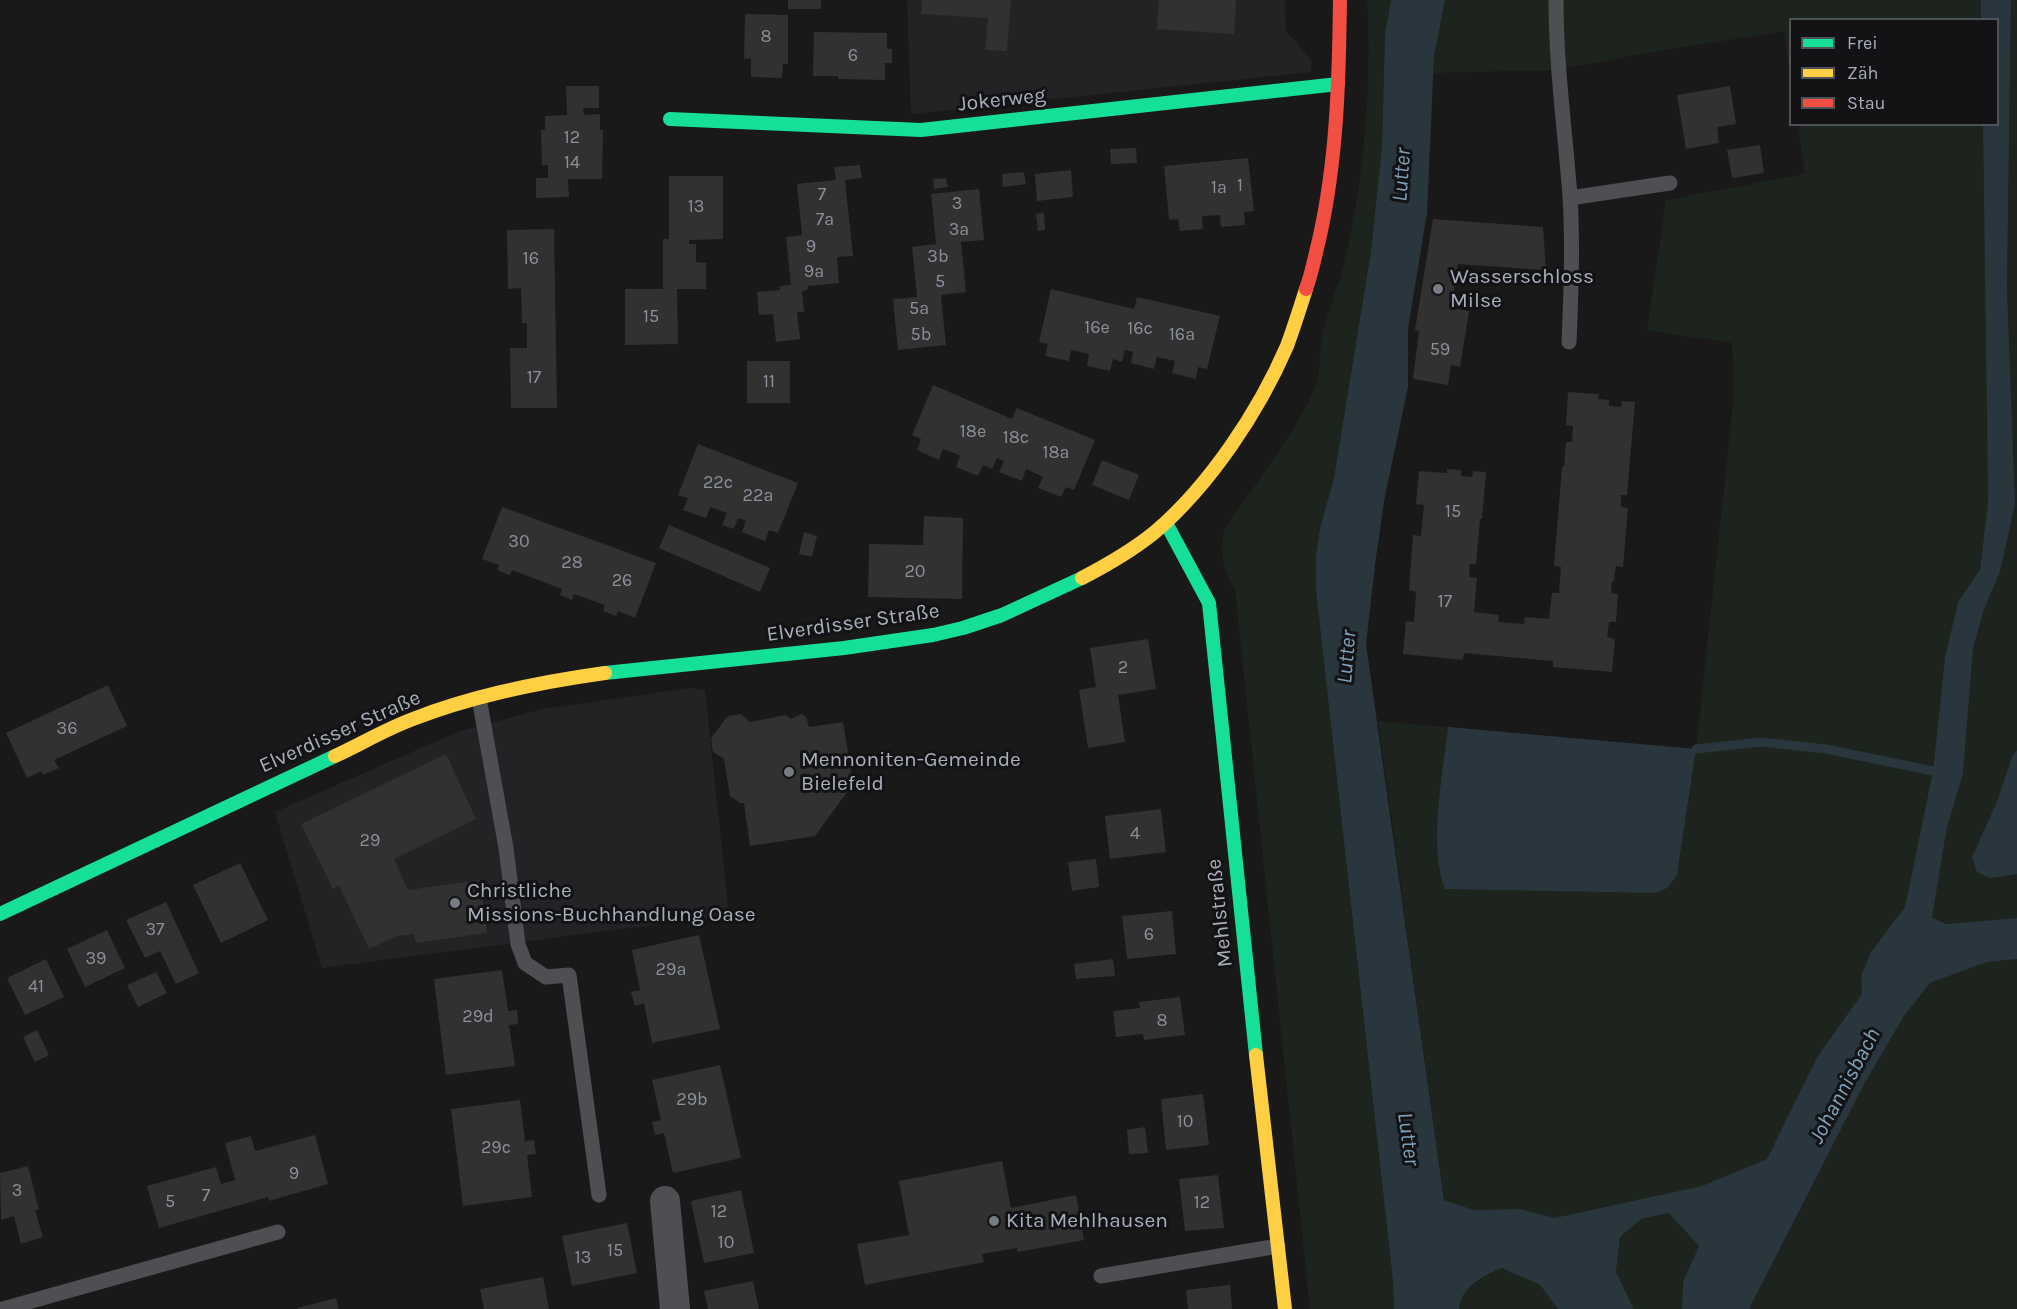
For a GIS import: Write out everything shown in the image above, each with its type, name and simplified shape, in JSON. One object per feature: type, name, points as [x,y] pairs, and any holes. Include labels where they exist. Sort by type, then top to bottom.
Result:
[{"type":"street","name":"Elverdisser Straße","points":[[0,914],[413,718],[479,698],[571,678],[849,648],[952,631],[1001,616],[1088,576],[1129,550],[1166,523],[1221,460],[1246,426],[1293,333],[1309,285],[1321,231],[1335,144],[1340,0]]},
{"type":"street","name":"Jokerweg","points":[[670,119],[921,130],[1338,84]]},
{"type":"street","name":"Mehlstraße","points":[[1166,523],[1209,603],[1249,996],[1285,1309]]},
{"type":"street","points":[[664,1201],[675,1309]]},
{"type":"lane","points":[[1556,0],[1556,41],[1570,198],[1569,342]]},
{"type":"lane","points":[[1570,198],[1670,183]]},
{"type":"lane","points":[[479,698],[506,848],[518,944],[525,963],[546,977],[569,975],[599,1195]]},
{"type":"lane","points":[[3,1309],[278,1232]]},
{"type":"lane","points":[[1101,1276],[1278,1246]]},
{"type":"shaded area","points":[[907,0],[1285,0],[1286,31],[1311,59],[1311,72],[911,114]]},
{"type":"shaded area","points":[[1367,0],[1391,0],[1385,34],[1382,146],[1371,251],[1334,478],[1320,528],[1316,556],[1316,591],[1393,1281],[1394,1309],[1310,1309],[1235,589],[1227,575],[1222,545],[1224,530],[1296,425],[1315,387],[1319,373],[1322,336],[1343,268],[1361,169],[1367,101]]},
{"type":"shaded area","points":[[1445,0],[1981,0],[1981,18],[1789,18],[1789,66],[1784,31],[1556,70],[1433,73]]},
{"type":"shaded area","points":[[2011,0],[2017,0],[2017,750],[2012,757],[1996,804],[2002,876],[2017,874],[2017,918],[1946,924],[1932,918],[1947,827],[1963,774],[1973,649],[1984,609],[2000,572],[2015,504],[2007,286]]},
{"type":"shaded area","points":[[1798,126],[1983,126],[1988,502],[1980,570],[1958,602],[1945,657],[1933,771],[1905,907],[1871,952],[1861,975],[1863,994],[1817,1057],[1767,1159],[1702,1186],[1553,1218],[1520,1209],[1474,1210],[1444,1200],[1378,721],[1448,727],[1438,820],[1677,875],[1696,749],[1734,395],[1732,343],[1647,330],[1666,200],[1805,174]]},
{"type":"shaded area","points":[[690,688],[705,690],[729,915],[322,968],[275,812],[460,731],[543,709]]},
{"type":"shaded area","points":[[2017,959],[2017,1309],[1749,1309],[1863,1086],[1904,1016],[1930,983],[1987,962]]},
{"type":"shaded area","points":[[1670,1213],[1699,1246],[1683,1282],[1682,1309],[1634,1309],[1616,1272],[1620,1237],[1641,1219]]},
{"type":"shaded area","points":[[1502,1268],[1540,1285],[1558,1309],[1459,1309],[1464,1294],[1474,1283]]},
{"type":"water","points":[[1391,0],[1445,0],[1434,56],[1427,213],[1408,328],[1408,387],[1385,496],[1366,644],[1444,1200],[1474,1210],[1520,1209],[1554,1218],[1702,1186],[1767,1159],[1817,1057],[1862,994],[1861,975],[1871,952],[1905,907],[1933,771],[1945,657],[1958,602],[1980,570],[1988,502],[1983,126],[1999,126],[1999,18],[1981,18],[1981,0],[2011,0],[2007,286],[2015,504],[2000,572],[1984,609],[1973,649],[1963,774],[1947,827],[1932,918],[1946,924],[2017,918],[2017,959],[1987,962],[1930,983],[1904,1016],[1863,1086],[1749,1309],[1682,1309],[1683,1282],[1699,1246],[1669,1213],[1641,1219],[1620,1237],[1616,1272],[1634,1309],[1558,1309],[1540,1285],[1502,1268],[1481,1278],[1469,1288],[1464,1294],[1459,1309],[1394,1309],[1393,1281],[1316,591],[1316,556],[1320,528],[1334,478],[1371,251],[1382,146],[1385,34]]},
{"type":"water","points":[[1448,727],[1696,749],[1677,875],[1667,888],[1656,893],[1445,889],[1440,872],[1437,831]]},
{"type":"water","points":[[2017,750],[2017,874],[1990,878],[1977,872],[1972,857],[1996,804],[2012,757]]},
{"type":"building","points":[[788,0],[821,0],[821,9],[788,9]]},
{"type":"building","points":[[922,0],[1011,0],[1007,51],[985,50],[988,18],[921,14]]},
{"type":"building","points":[[1159,0],[1236,0],[1234,34],[1157,29]]},
{"type":"building","points":[[745,14],[788,15],[788,64],[783,64],[782,78],[751,77],[751,58],[744,59]]},
{"type":"building","points":[[814,32],[887,33],[887,49],[892,49],[892,63],[885,63],[885,80],[813,76]]},
{"type":"building","points":[[566,86],[599,86],[599,108],[583,108],[584,115],[600,114],[600,130],[603,130],[602,179],[568,179],[569,197],[536,198],[536,178],[548,178],[548,165],[542,165],[541,130],[545,130],[545,116],[567,115]]},
{"type":"building","points":[[1730,86],[1736,124],[1717,127],[1719,143],[1686,149],[1677,95]]},
{"type":"building","points":[[1760,145],[1764,173],[1732,178],[1727,150]]},
{"type":"building","points":[[1136,148],[1137,163],[1111,164],[1110,149]]},
{"type":"building","points":[[1248,158],[1254,211],[1244,212],[1245,225],[1221,227],[1220,215],[1202,216],[1203,229],[1180,231],[1178,219],[1169,220],[1164,166]]},
{"type":"building","points":[[860,165],[862,178],[845,180],[853,256],[837,257],[839,283],[808,286],[808,289],[802,292],[804,312],[797,312],[800,339],[776,342],[773,314],[759,315],[757,292],[780,290],[780,286],[791,285],[786,237],[802,235],[797,184],[836,180],[834,167]]},
{"type":"building","points":[[1071,170],[1073,197],[1037,201],[1035,174]]},
{"type":"building","points":[[1024,172],[1026,184],[1003,187],[1002,174]]},
{"type":"building","points":[[669,176],[723,176],[723,239],[689,240],[689,244],[696,244],[696,262],[706,263],[706,289],[677,289],[678,344],[625,345],[625,289],[663,289],[663,239],[669,239]]},
{"type":"building","points":[[946,178],[948,187],[934,189],[933,179]]},
{"type":"building","points":[[979,189],[984,240],[961,242],[966,292],[941,295],[946,345],[898,350],[893,299],[917,297],[912,247],[936,244],[931,194]]},
{"type":"building","points":[[1044,213],[1045,230],[1038,231],[1036,214]]},
{"type":"building","name":"Wasserschloss Milse","points":[[1433,219],[1543,227],[1546,270],[1458,264],[1451,308],[1469,311],[1460,367],[1451,365],[1448,385],[1413,379],[1419,331],[1415,330]]},
{"type":"building","points":[[554,229],[557,408],[511,408],[510,348],[527,348],[527,323],[522,323],[521,288],[508,289],[507,230]]},
{"type":"building","points":[[1051,289],[1134,309],[1137,297],[1220,316],[1207,369],[1198,367],[1196,379],[1172,373],[1175,361],[1157,357],[1154,369],[1131,363],[1133,352],[1125,350],[1122,362],[1113,359],[1110,371],[1087,366],[1089,354],[1071,350],[1069,361],[1045,356],[1048,344],[1039,342]]},
{"type":"building","points":[[747,361],[790,361],[790,403],[747,403]]},
{"type":"building","points":[[933,385],[1012,419],[1017,408],[1095,440],[1074,490],[1066,487],[1061,497],[1038,488],[1043,477],[1026,469],[1022,481],[999,472],[1004,461],[997,458],[992,469],[983,465],[978,476],[956,467],[960,456],[954,453],[943,449],[939,460],[917,450],[921,439],[912,435]]},
{"type":"building","points":[[1568,392],[1599,394],[1598,399],[1609,400],[1609,406],[1621,407],[1622,401],[1635,402],[1627,495],[1621,495],[1621,507],[1628,508],[1623,567],[1616,566],[1614,581],[1612,581],[1611,593],[1618,594],[1616,622],[1609,622],[1607,637],[1615,639],[1612,672],[1553,667],[1553,661],[1464,653],[1463,660],[1403,654],[1406,621],[1414,622],[1416,592],[1409,590],[1413,535],[1421,536],[1424,505],[1416,504],[1419,471],[1447,473],[1447,469],[1461,470],[1461,476],[1472,477],[1473,471],[1486,472],[1476,564],[1470,564],[1469,577],[1477,578],[1474,612],[1499,615],[1498,622],[1524,624],[1525,617],[1549,619],[1552,593],[1559,593],[1561,567],[1554,566],[1562,467],[1564,467],[1566,442],[1572,442],[1573,426],[1566,425]]},
{"type":"building","points":[[698,444],[798,483],[778,533],[769,530],[765,541],[742,532],[746,521],[738,518],[734,529],[722,525],[727,513],[710,507],[706,518],[683,510],[688,498],[678,495]]},
{"type":"building","points":[[1102,460],[1139,475],[1129,500],[1092,485]]},
{"type":"building","points":[[502,507],[656,563],[635,618],[618,611],[616,616],[603,611],[605,605],[574,594],[572,600],[560,595],[562,589],[512,570],[510,575],[497,570],[499,565],[482,559]]},
{"type":"building","points":[[924,516],[963,518],[962,599],[868,597],[869,544],[923,545]]},
{"type":"building","points":[[669,525],[770,568],[760,592],[659,548]]},
{"type":"building","points":[[804,532],[817,536],[812,557],[799,554]]},
{"type":"building","points":[[1148,639],[1156,689],[1118,695],[1125,742],[1088,748],[1079,690],[1096,687],[1090,648]]},
{"type":"building","points":[[108,685],[127,726],[54,760],[59,768],[43,775],[41,771],[27,778],[6,733]]},
{"type":"building","name":"Mennoniten-Gemeinde Bielefeld","points":[[741,714],[750,722],[786,715],[791,719],[801,714],[806,717],[809,727],[843,722],[853,784],[815,836],[750,846],[744,803],[730,796],[724,759],[713,752],[711,738],[728,716]]},
{"type":"building","points":[[446,754],[476,819],[394,859],[408,890],[480,880],[487,933],[416,943],[414,934],[397,936],[369,949],[339,885],[333,889],[301,824]]},
{"type":"building","points":[[1161,809],[1166,852],[1110,859],[1105,816]]},
{"type":"building","points":[[1096,859],[1099,887],[1072,891],[1068,862]]},
{"type":"building","points":[[240,863],[268,920],[221,943],[193,885]]},
{"type":"building","points":[[166,902],[199,973],[176,984],[160,951],[145,958],[126,920]]},
{"type":"building","points":[[1172,911],[1176,954],[1127,959],[1122,916]]},
{"type":"building","points":[[107,930],[125,968],[85,987],[67,949]]},
{"type":"building","points":[[699,935],[720,1029],[652,1043],[644,1003],[635,1006],[631,992],[640,990],[632,950]]},
{"type":"building","points":[[46,959],[64,997],[25,1015],[7,978]]},
{"type":"building","points":[[1113,959],[1115,976],[1076,979],[1074,964]]},
{"type":"building","points":[[502,970],[508,1011],[517,1010],[518,1024],[509,1025],[515,1066],[446,1075],[434,979]]},
{"type":"building","points":[[156,972],[167,993],[138,1007],[127,985]]},
{"type":"building","points":[[1180,997],[1185,1035],[1144,1040],[1143,1034],[1116,1037],[1113,1011],[1140,1008],[1139,1002]]},
{"type":"building","points":[[37,1030],[49,1055],[35,1062],[23,1037]]},
{"type":"building","points":[[720,1065],[741,1158],[673,1173],[664,1133],[655,1135],[652,1122],[661,1120],[652,1080]]},
{"type":"building","points":[[1203,1094],[1209,1145],[1166,1150],[1161,1099]]},
{"type":"building","points":[[520,1100],[525,1141],[534,1140],[536,1154],[527,1155],[532,1197],[463,1206],[451,1109]]},
{"type":"building","points":[[1145,1127],[1148,1153],[1129,1154],[1127,1130]]},
{"type":"building","points":[[315,1135],[328,1184],[269,1201],[268,1197],[159,1228],[147,1186],[216,1167],[221,1184],[235,1180],[225,1143],[251,1136],[255,1151]]},
{"type":"building","name":"Kita Mehlhausen","points":[[1002,1161],[1011,1208],[1076,1195],[1084,1240],[1018,1252],[1017,1248],[982,1254],[984,1262],[865,1285],[857,1244],[909,1235],[899,1181]]},
{"type":"building","points":[[28,1166],[39,1210],[35,1210],[43,1237],[21,1244],[14,1216],[1,1220],[0,1173]]},
{"type":"building","points":[[1218,1175],[1224,1228],[1185,1231],[1179,1179]]},
{"type":"building","points":[[741,1190],[754,1253],[704,1263],[691,1201]]},
{"type":"building","points":[[627,1223],[637,1273],[572,1286],[562,1236]]},
{"type":"building","points":[[543,1277],[549,1309],[484,1309],[480,1289]]},
{"type":"building","points":[[753,1281],[759,1309],[708,1309],[704,1291]]},
{"type":"building","points":[[1230,1285],[1232,1309],[1188,1309],[1186,1290]]},
{"type":"building","points":[[336,1298],[339,1309],[298,1309],[298,1308]]},
{"type":"waterway","points":[[1696,749],[1761,742],[1826,749],[1933,771],[1945,770]]},
{"type":"traffic: fast","points":[[670,119],[921,130],[1338,84]]},
{"type":"traffic: fast","points":[[1166,523],[1209,603],[1256,1055]]},
{"type":"traffic: fast","points":[[605,673],[844,648],[933,635],[1002,615],[1082,578]]},
{"type":"traffic: fast","points":[[0,914],[335,756]]},
{"type":"traffic: slow","points":[[1082,578],[1120,557],[1155,532],[1214,470],[1247,421],[1276,371],[1306,289]]},
{"type":"traffic: slow","points":[[335,756],[403,723],[460,703],[532,685],[605,673]]},
{"type":"traffic: slow","points":[[1256,1055],[1285,1309]]},
{"type":"traffic: jam","points":[[1306,289],[1330,180],[1338,90],[1340,0]]},
{"type":"place","name":"Wasserschloss Milse","points":[[1438,289]]},
{"type":"place","name":"Mennoniten-Gemeinde Bielefeld","points":[[789,772]]},
{"type":"place","name":"Christliche Missions-Buchhandlung Oase","points":[[455,903]]},
{"type":"place","name":"Kita Mehlhausen","points":[[994,1221]]},
{"type":"water label","name":"Lutter","points":[[1402,175]]},
{"type":"water label","name":"Lutter","points":[[1347,657]]},
{"type":"water label","name":"Johannisbach","points":[[1845,1086]]},
{"type":"water label","name":"Lutter","points":[[1408,1139]]}]
